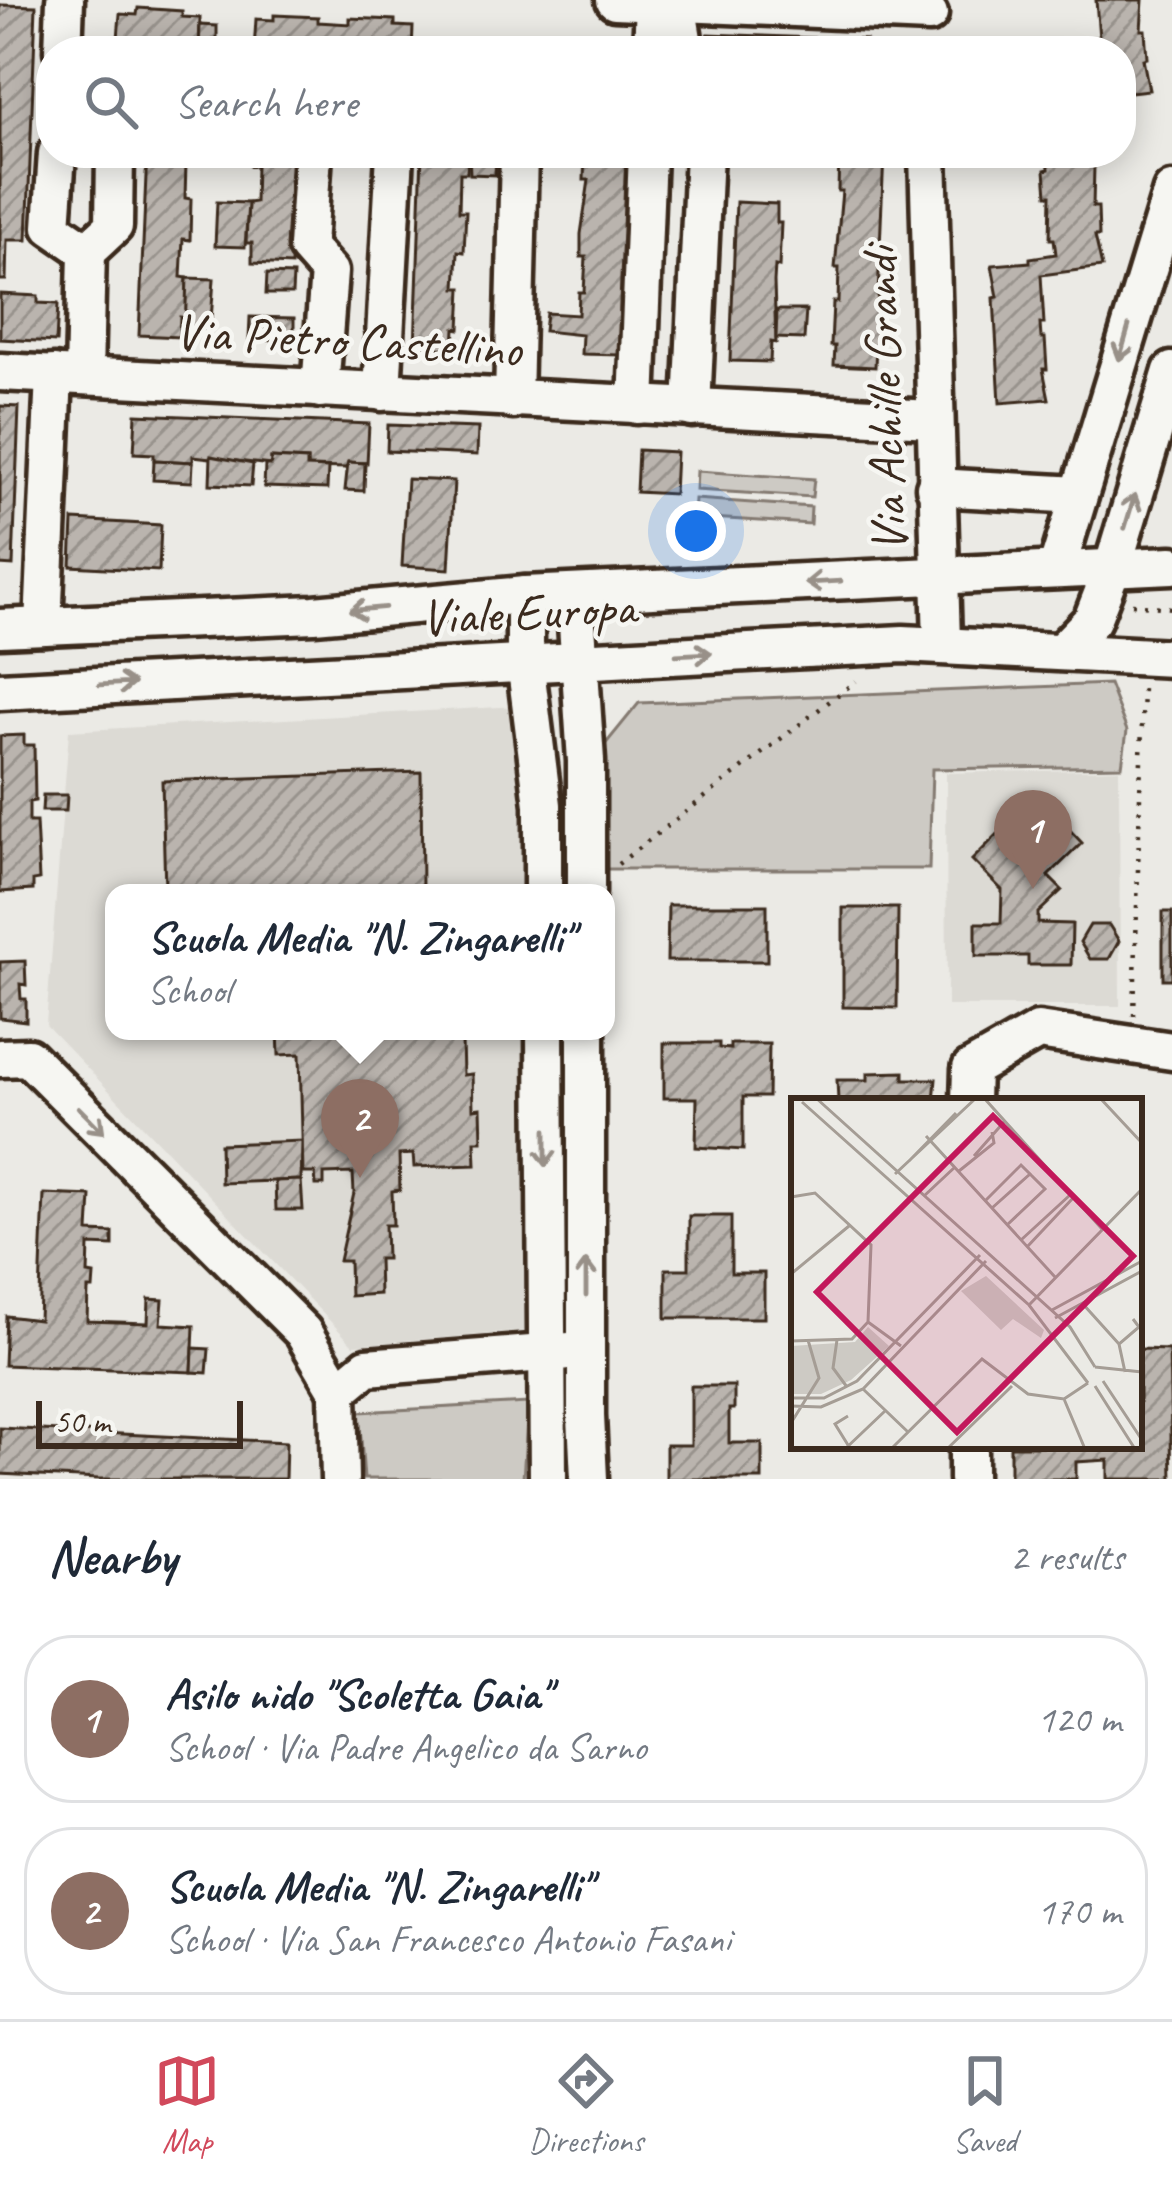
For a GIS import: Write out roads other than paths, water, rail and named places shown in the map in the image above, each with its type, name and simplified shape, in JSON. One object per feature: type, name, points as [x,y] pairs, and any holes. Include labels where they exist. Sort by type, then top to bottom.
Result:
[{"type":"street","points":[[64,36],[65,0]]},
{"type":"street","points":[[615,0],[929,7]]},
{"type":"street","points":[[656,36],[665,2]]},
{"type":"street","points":[[665,2],[680,36]]},
{"type":"street","points":[[56,168],[52,227],[87,250]]},
{"type":"street","points":[[43,626],[87,250],[114,226],[115,168]]},
{"type":"street","points":[[312,168],[307,248],[328,272],[320,388]]},
{"type":"street","points":[[382,392],[394,168]]},
{"type":"street","points":[[513,400],[519,168]]},
{"type":"street","points":[[637,405],[646,168]]},
{"type":"street","points":[[692,408],[704,168]]},
{"type":"street","name":"Via Achille Grandi","points":[[928,168],[942,644]]},
{"type":"street","points":[[1058,568],[1172,191]]},
{"type":"street","points":[[644,231],[702,234]]},
{"type":"street","points":[[1061,651],[1092,620],[1166,413],[1172,371]]},
{"type":"street","name":"Via Pietro Castellino","points":[[0,373],[933,419]]},
{"type":"street","points":[[935,487],[1079,495]]},
{"type":"street","name":"Viale Europa","points":[[0,628],[314,614],[525,595],[1172,565]]},
{"type":"street","points":[[525,595],[525,661],[543,805],[543,884]]},
{"type":"street","points":[[575,595],[586,761],[586,884]]},
{"type":"street","name":"Viale Europa","points":[[0,691],[903,644],[1158,657]]},
{"type":"street","points":[[970,1098],[970,1070],[1038,1031],[1155,1049]]},
{"type":"street","points":[[544,1040],[548,1479]]},
{"type":"street","points":[[586,1040],[589,1479]]},
{"type":"street","points":[[0,1058],[28,1057],[303,1332],[338,1391],[340,1479]]},
{"type":"street","points":[[338,1391],[368,1367],[586,1363]]},
{"type":"place","name":"Asilo nido \"Scoletta Gaia\"","points":[[1033,889]]},
{"type":"place","name":"Scuola Media \"N. Zingarelli\"","points":[[360,1178]]}]
